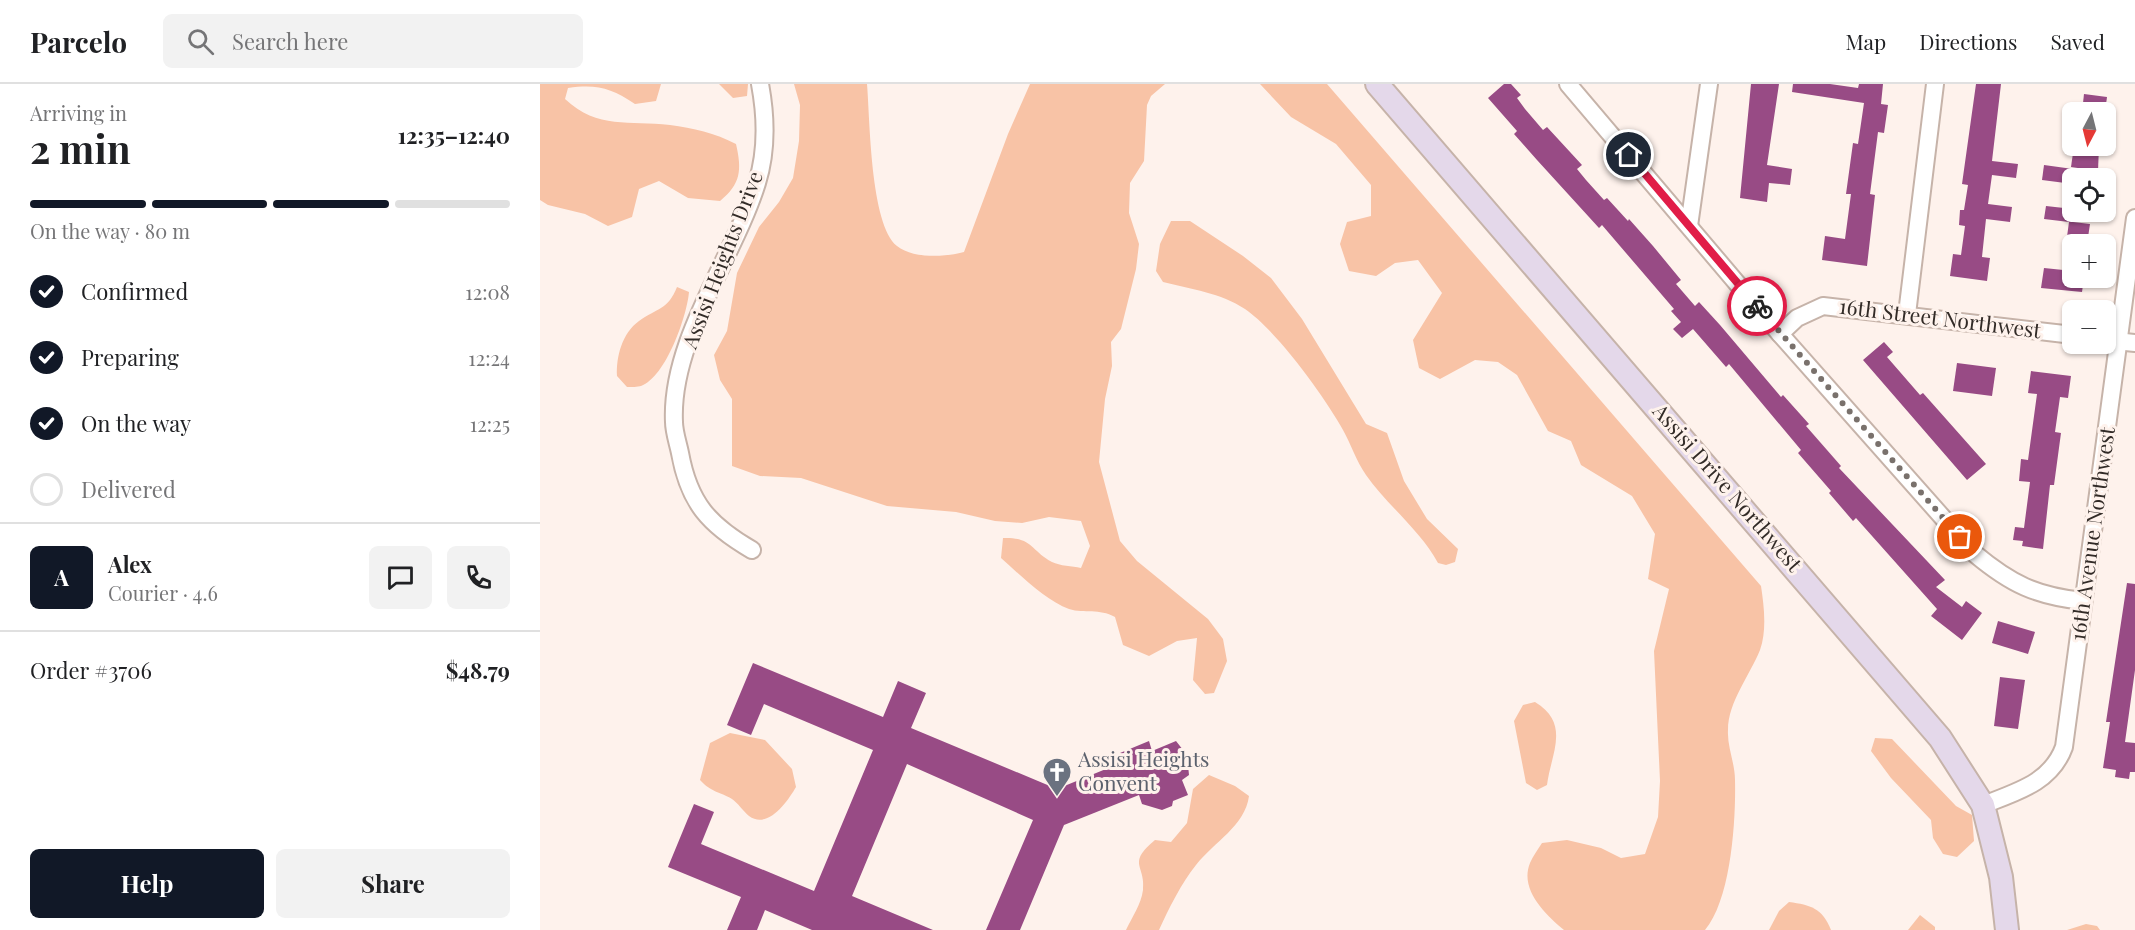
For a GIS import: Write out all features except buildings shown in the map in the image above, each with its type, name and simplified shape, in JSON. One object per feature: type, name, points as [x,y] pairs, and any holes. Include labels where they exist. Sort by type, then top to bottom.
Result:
[{"type":"main road","name":"Assisi Drive Northwest","points":[[1377,84],[1855,636],[1940,738],[1983,805],[2001,877],[2007,930]]},
{"type":"street","name":"Assisi Heights Drive","points":[[752,550],[712,524],[698,507],[683,469],[674,421],[678,383],[691,333],[758,182],[766,114],[760,84]]},
{"type":"street","points":[[1568,84],[1780,334],[1975,554],[1998,573],[2029,590],[2083,601]]},
{"type":"street","points":[[1689,226],[1709,84]]},
{"type":"street","points":[[1907,314],[1935,84]]},
{"type":"street","name":"16th Avenue Northwest","points":[[1983,805],[2035,783],[2052,770],[2059,760],[2067,727],[2135,218]]},
{"type":"street","name":"16th Street Northwest","points":[[1780,334],[1797,318],[1823,306],[2062,334]]},
{"type":"shaded area","points":[[540,84],[661,84],[656,101],[635,104],[618,94],[596,87],[568,88],[565,99],[577,109],[602,120],[670,125],[712,134],[728,140],[736,144],[739,169],[736,182],[720,201],[688,198],[659,181],[639,189],[632,217],[608,226],[585,214],[548,205],[540,200]]},
{"type":"shaded area","points":[[719,84],[748,84],[747,96],[733,98]]},
{"type":"shaded area","points":[[794,84],[867,84],[873,170],[881,216],[888,234],[897,246],[912,253],[930,256],[964,252],[1008,134],[1030,84],[1165,84],[1151,96],[1147,105],[1144,161],[1130,183],[1129,213],[1139,244],[1136,269],[1121,329],[1111,342],[1112,366],[1105,399],[1099,462],[1120,541],[1137,561],[1208,619],[1223,639],[1227,661],[1214,693],[1205,694],[1193,680],[1197,638],[1177,641],[1149,656],[1123,645],[1115,617],[1109,614],[1069,609],[1060,605],[1033,586],[1001,558],[1003,538],[1013,538],[1031,545],[1052,562],[1081,568],[1090,546],[1081,521],[1049,517],[1022,523],[995,521],[956,512],[887,506],[801,478],[760,476],[732,466],[732,399],[720,380],[714,355],[727,331],[737,273],[759,227],[779,202],[793,178],[799,141],[800,105]]},
{"type":"shaded area","points":[[1260,84],[1327,84],[1761,586],[1764,634],[1756,659],[1735,699],[1729,720],[1728,736],[1735,780],[1730,859],[1721,899],[1705,930],[1564,930],[1542,909],[1528,883],[1530,863],[1542,843],[1567,840],[1601,848],[1621,858],[1645,854],[1658,817],[1660,781],[1654,651],[1669,589],[1648,579],[1655,534],[1632,496],[1581,465],[1571,441],[1548,431],[1517,375],[1498,362],[1475,360],[1440,379],[1419,368],[1413,340],[1442,293],[1418,260],[1395,263],[1376,276],[1349,271],[1340,244],[1347,222],[1371,216],[1371,185],[1336,144],[1291,117]]},
{"type":"shaded area","points":[[1171,221],[1190,221],[1243,256],[1271,278],[1302,319],[1366,424],[1387,433],[1404,481],[1427,519],[1458,549],[1455,562],[1446,565],[1438,563],[1423,540],[1374,486],[1362,470],[1343,430],[1324,400],[1271,332],[1245,309],[1226,299],[1163,282],[1156,271],[1160,244]]},
{"type":"shaded area","points":[[677,287],[689,292],[680,330],[667,359],[650,380],[641,386],[627,387],[617,376],[619,353],[624,339],[639,321],[666,304],[674,295]]},
{"type":"shaded area","points":[[1535,702],[1553,720],[1556,729],[1547,785],[1537,790],[1526,783],[1514,721],[1523,705]]},
{"type":"shaded area","points":[[730,733],[765,740],[792,769],[796,787],[783,806],[770,817],[756,819],[749,816],[732,799],[712,790],[700,780],[710,743]]},
{"type":"shaded area","points":[[1875,738],[1892,739],[1956,806],[1972,815],[1974,841],[1957,857],[1943,854],[1933,838],[1931,820],[1891,778],[1871,751]]},
{"type":"shaded area","points":[[1209,775],[1235,786],[1249,796],[1242,816],[1191,872],[1159,930],[1126,930],[1143,890],[1139,865],[1141,854],[1155,840],[1171,842],[1187,823],[1193,789]]},
{"type":"shaded area","points":[[1789,902],[1820,912],[1831,930],[1769,930],[1779,911]]},
{"type":"shaded area","points":[[1920,915],[1935,927],[1935,930],[1908,930]]},
{"type":"shaded area","points":[[2086,924],[2097,926],[2100,930],[2067,930]]},
{"type":"way so far","points":[[1757,306],[1960,537]]},
{"type":"place","name":"Assisi Heights Convent","points":[[1057,798]]},
{"type":"route","points":[[1629,155],[1757,306]]}]
